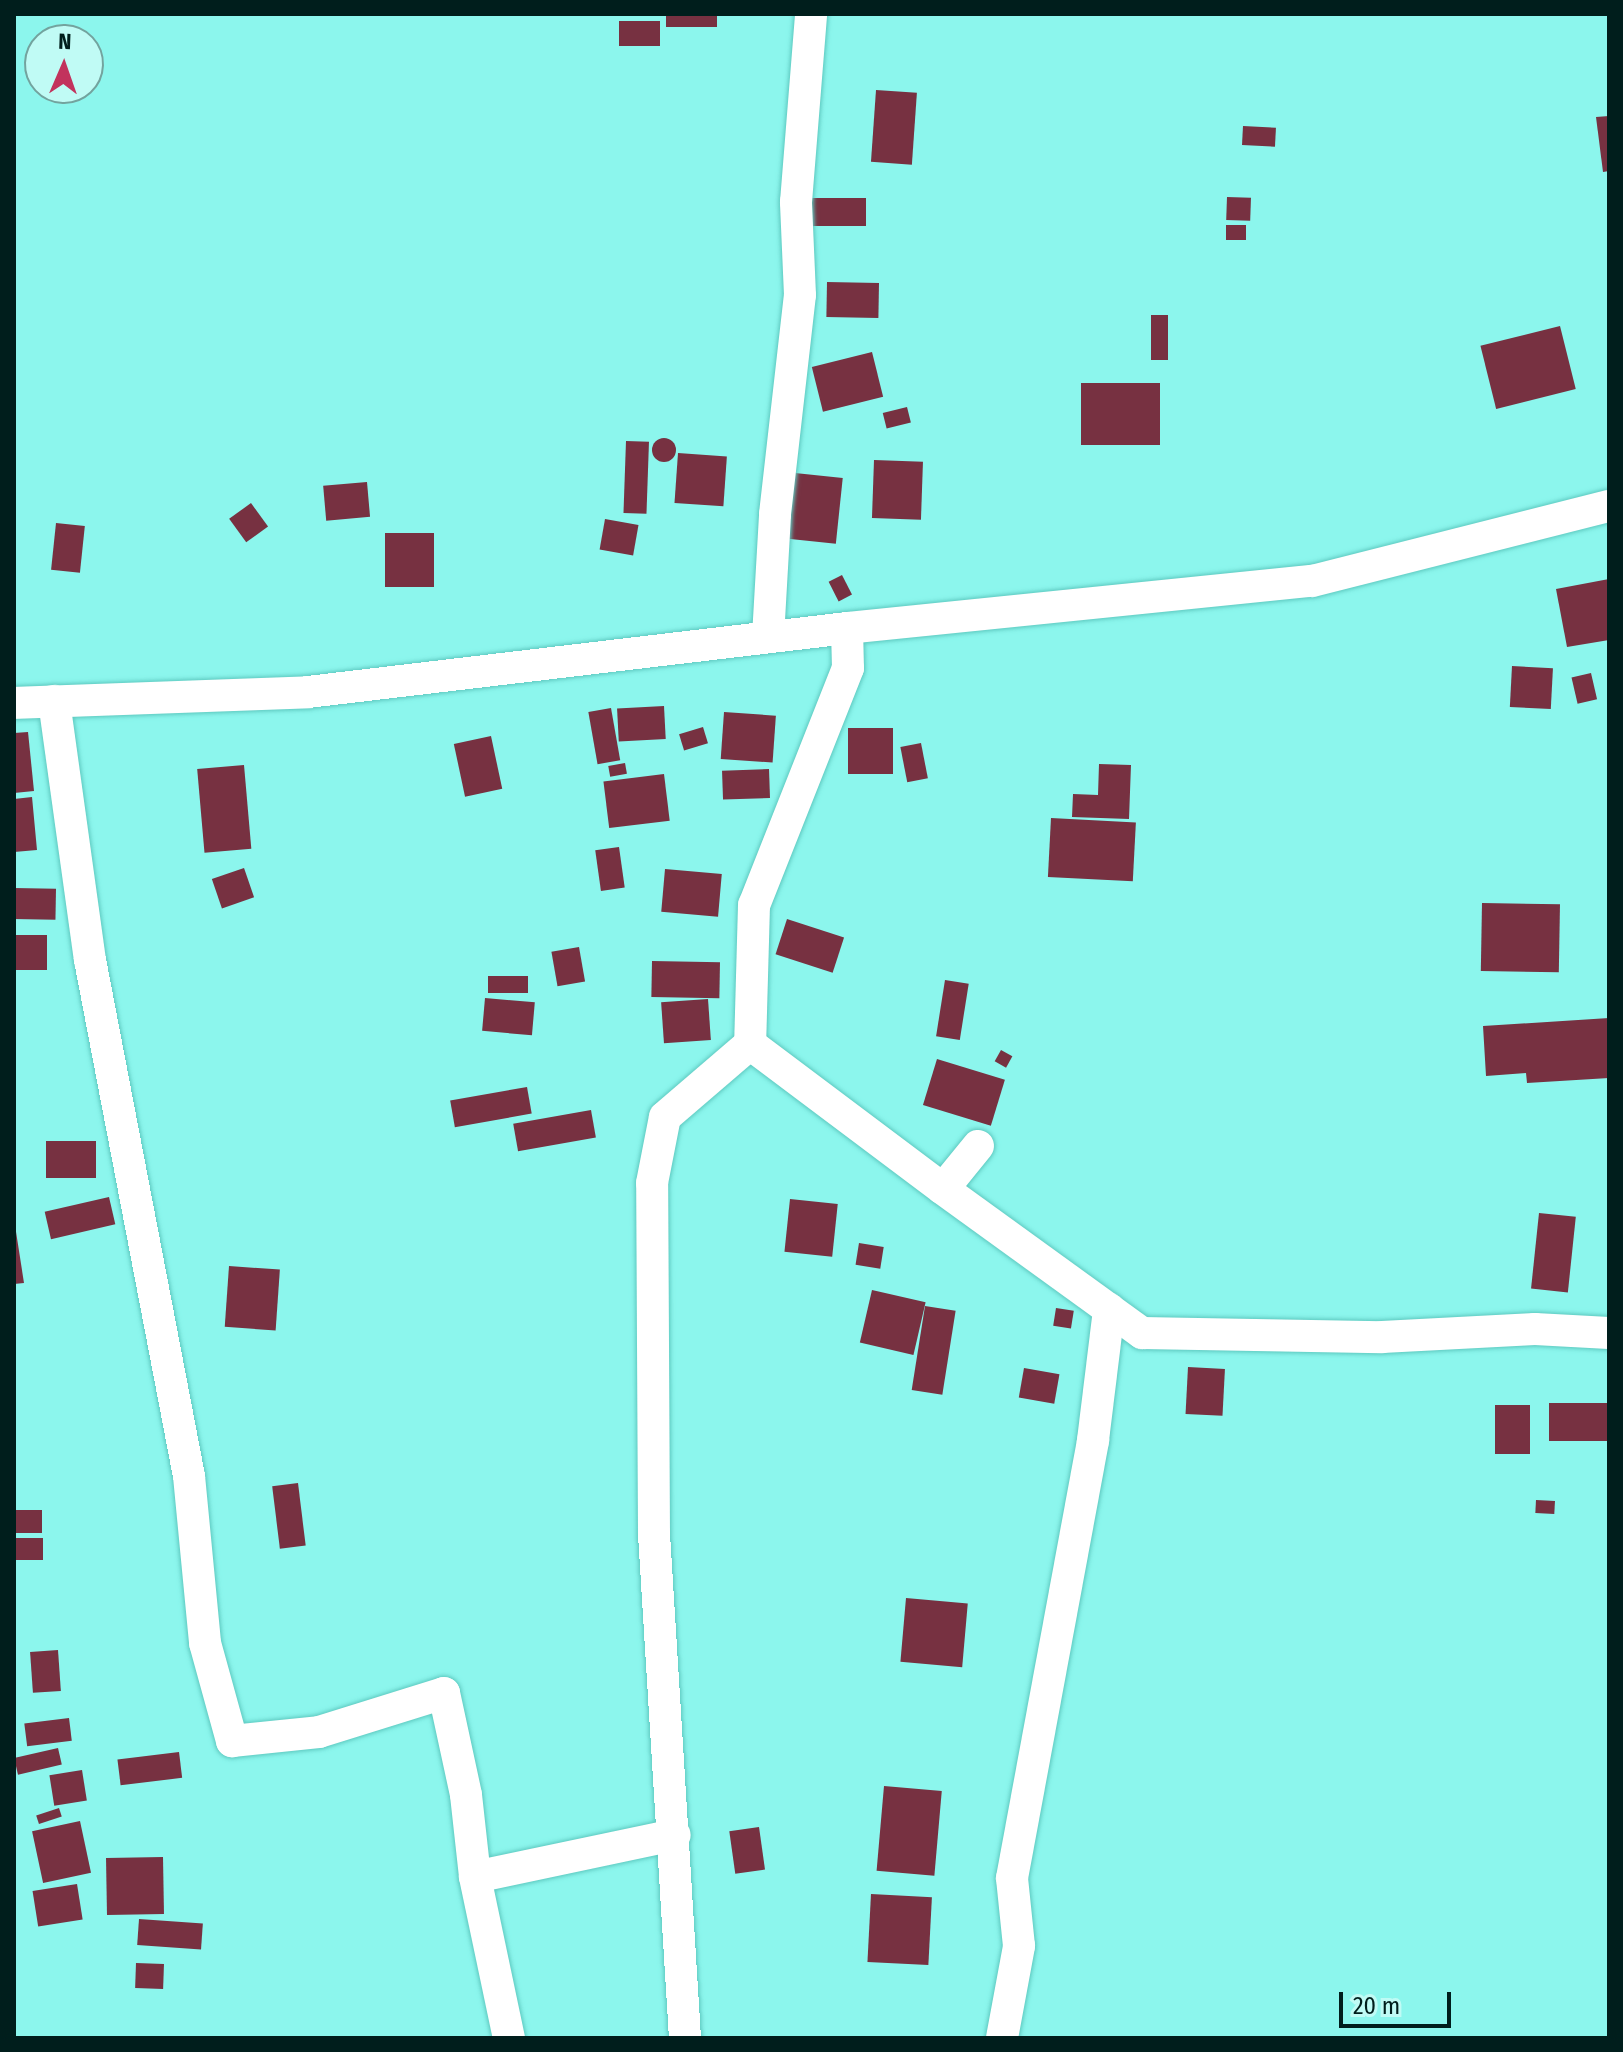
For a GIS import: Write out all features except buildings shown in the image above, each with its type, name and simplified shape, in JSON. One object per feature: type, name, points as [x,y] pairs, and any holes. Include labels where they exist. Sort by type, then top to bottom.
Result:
[{"type":"street","points":[[768,637],[775,514],[800,295],[796,202],[811,14]]},
{"type":"street","points":[[14,703],[308,692],[847,628],[1312,581],[1609,506]]},
{"type":"street","points":[[685,2038],[675,1835],[654,1534],[652,1183],[665,1117],[750,1044],[754,905],[848,668],[847,628]]},
{"type":"street","points":[[54,701],[90,960],[189,1476],[205,1643],[232,1741],[319,1732],[444,1693],[466,1795],[475,1877],[498,1970],[509,2038]]},
{"type":"street","points":[[750,1044],[1142,1333],[1382,1337],[1535,1329],[1609,1333]]},
{"type":"street","points":[[943,1189],[978,1146]]},
{"type":"street","points":[[1002,2038],[1019,1946],[1012,1878],[1093,1440],[1109,1309]]},
{"type":"street","points":[[475,1877],[675,1835]]}]
